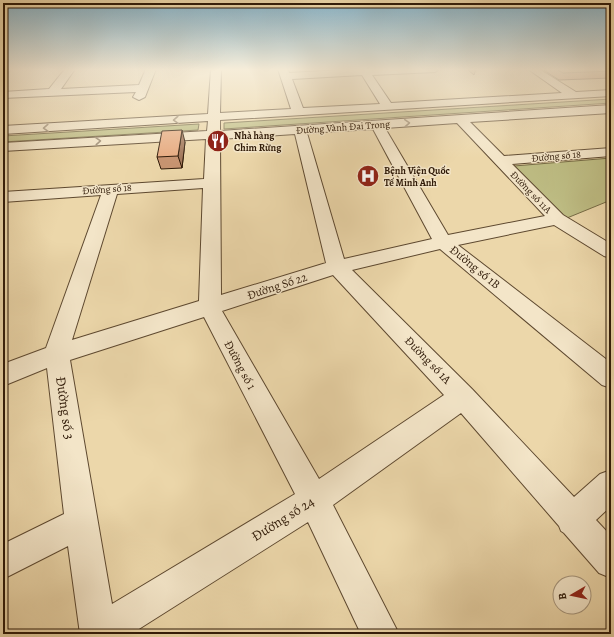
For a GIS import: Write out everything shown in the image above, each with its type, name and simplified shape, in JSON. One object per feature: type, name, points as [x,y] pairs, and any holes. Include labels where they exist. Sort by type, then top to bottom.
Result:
[{"type":"street","name":"Đường số 1","points":[[215,99],[211,183],[210,308],[314,500],[380,634]]},
{"type":"street","name":"Đường số 1A","points":[[292,99],[337,267],[463,397],[572,520],[611,561]]},
{"type":"street","points":[[383,99],[388,107]]},
{"type":"street","name":"Đường Vành Đai Trong","points":[[5,149],[214,127],[299,121],[388,107],[516,99]]},
{"type":"street","name":"Đường Vành Đai Trong","points":[[3,130],[214,127],[299,121],[377,125],[611,109]]},
{"type":"street","name":"Đường số 11A","points":[[460,119],[557,219],[611,252]]},
{"type":"street","name":"Đường số 1B","points":[[377,125],[443,242],[611,377]]},
{"type":"street","name":"Đường số 18","points":[[501,161],[611,152]]},
{"type":"street","name":"Đường số 18","points":[[3,197],[211,183]]},
{"type":"street","name":"Đường số 3","points":[[99,634],[57,354],[59,343],[111,189]]},
{"type":"street","name":"Đường Số 22","points":[[3,375],[57,354],[210,308],[337,267],[443,242],[557,219]]},
{"type":"street","name":"Đường số 24","points":[[99,634],[314,500],[463,397]]},
{"type":"street","points":[[572,520],[611,485]]},
{"type":"street","points":[[3,562],[81,522]]},
{"type":"shaded area","points":[[611,99],[611,103],[224,129],[224,123]]},
{"type":"shaded area","points":[[199,124],[198,130],[3,142],[3,136]]},
{"type":"shaded area","points":[[611,158],[611,200],[567,218],[556,211],[514,169],[514,166]]},
{"type":"building","points":[[182,130],[178,156],[157,157],[162,131]]},
{"type":"place","name":"Nhà hàng Chim Rừng","points":[[218,141]]},
{"type":"place","name":"Bệnh Viện Quốc Tế Minh Anh","points":[[368,176]]}]
